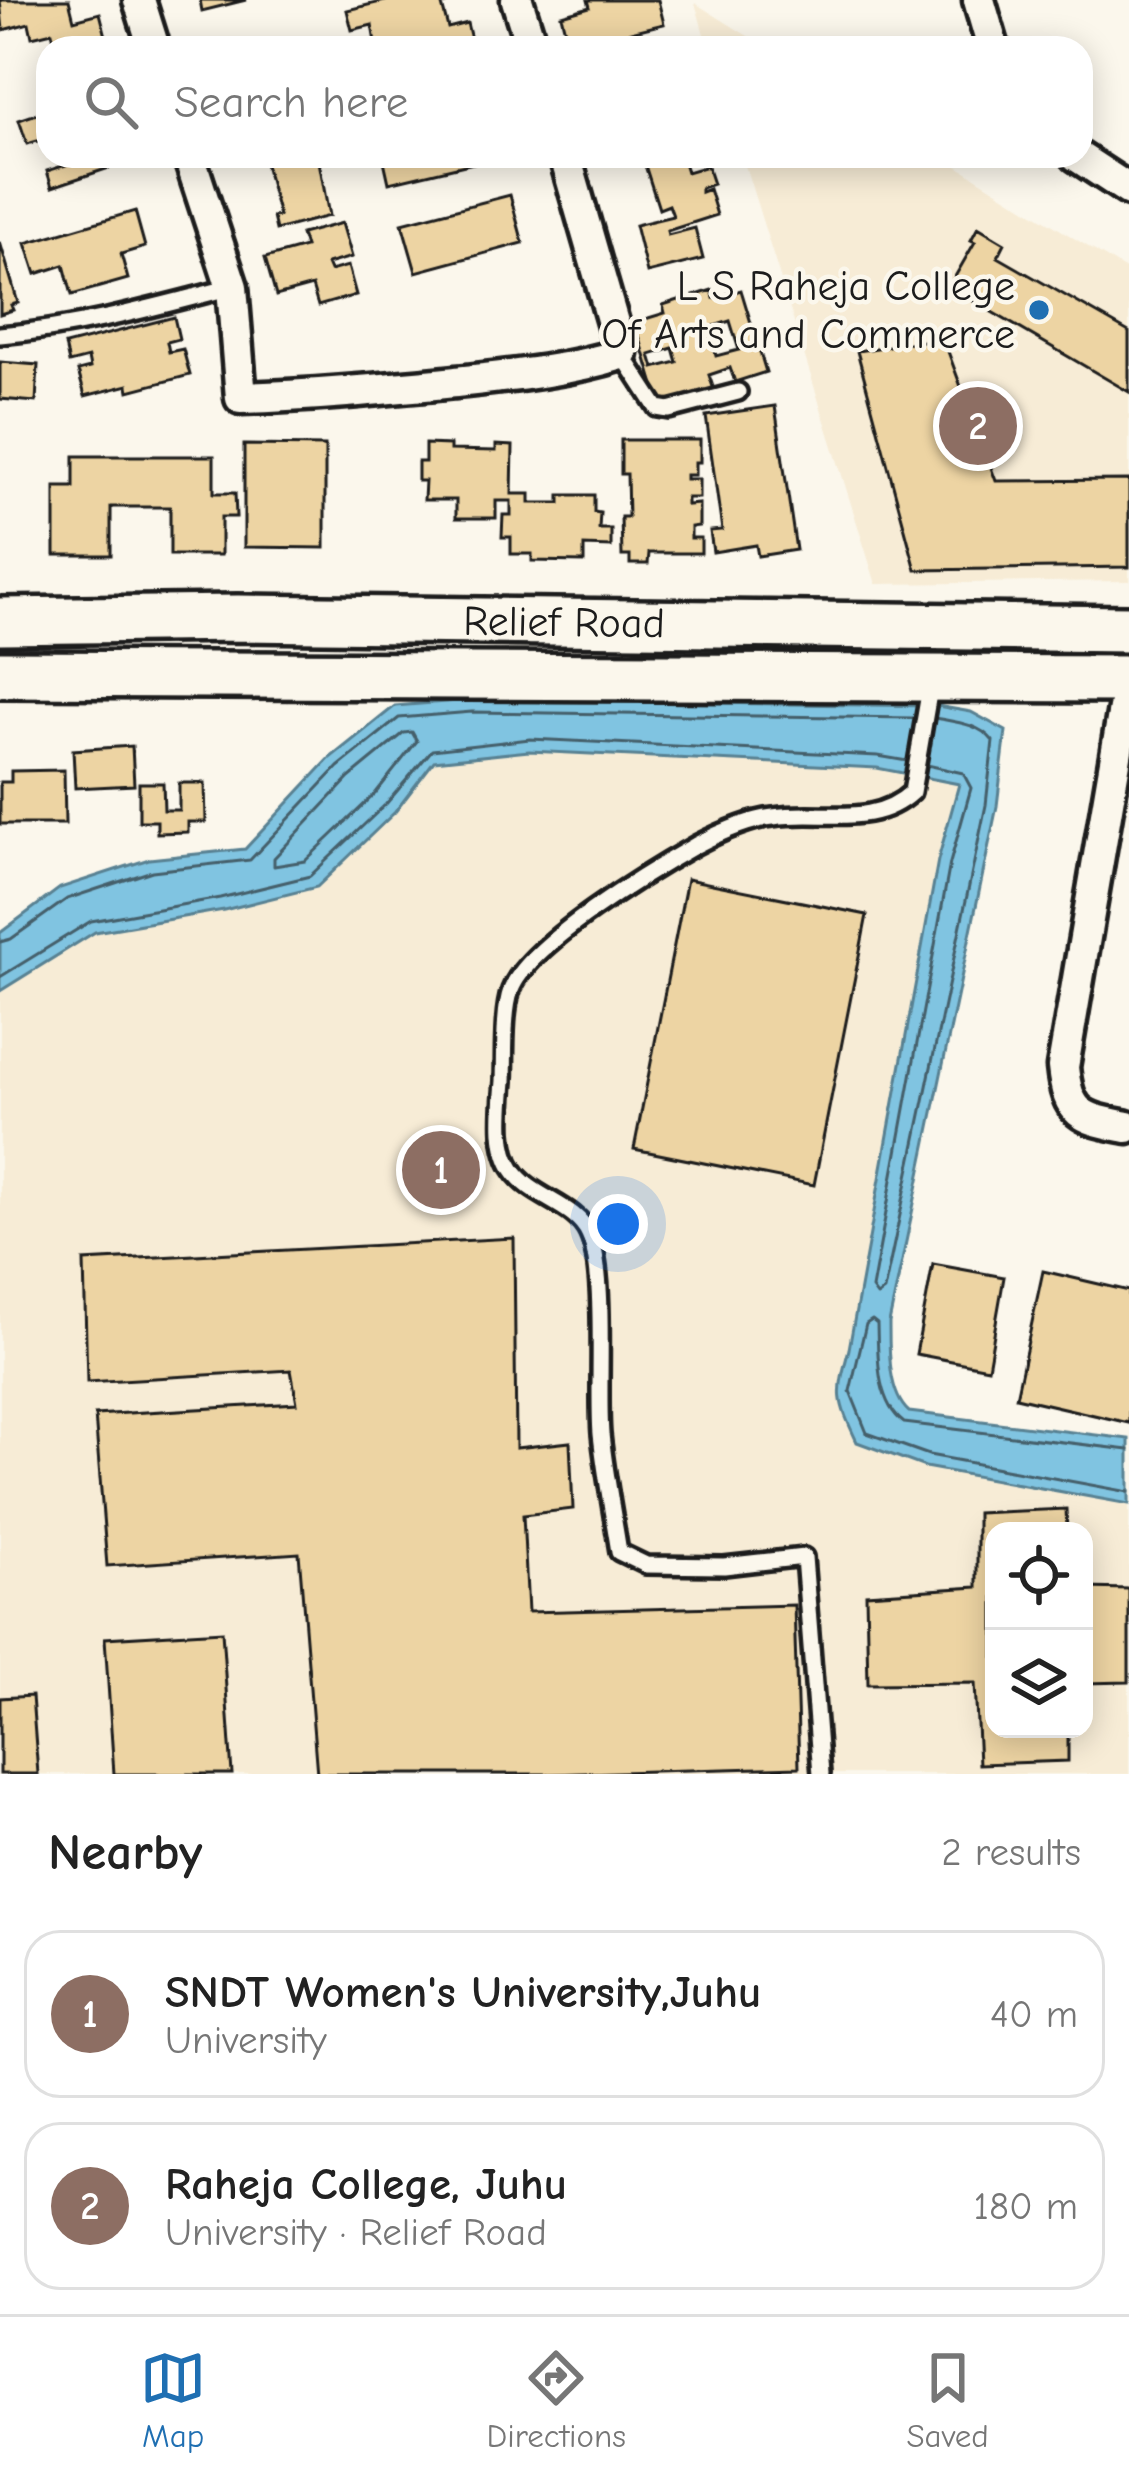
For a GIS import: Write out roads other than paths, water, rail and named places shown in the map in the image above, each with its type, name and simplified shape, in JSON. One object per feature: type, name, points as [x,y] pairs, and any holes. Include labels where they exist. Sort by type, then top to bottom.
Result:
[{"type":"street","points":[[139,0],[150,36]]},
{"type":"street","points":[[517,0],[528,36]]},
{"type":"street","points":[[979,0],[990,36]]},
{"type":"street","points":[[1093,166],[1129,190]]},
{"type":"street","points":[[193,168],[232,287],[241,398],[325,395],[576,369],[622,355],[568,168]]},
{"type":"street","name":"Relief Road","points":[[0,621],[238,618],[1129,629]]},
{"type":"street","name":"Relief Road","points":[[0,674],[1129,679]]},
{"type":"street","points":[[1127,1127],[1088,1119],[1075,1110],[1065,1090],[1063,1067],[1129,679]]},
{"type":"lane","points":[[0,335],[144,311],[232,287]]},
{"type":"lane","points":[[622,355],[657,409],[704,403],[738,392]]},
{"type":"lane","points":[[821,1774],[804,1557],[724,1566],[646,1565],[619,1552],[601,1434],[596,1261],[589,1232],[572,1215],[529,1188],[511,1168],[504,1143],[510,990],[532,959],[589,913],[697,845],[773,817],[876,815],[899,804],[912,792],[932,680]]},
{"type":"water","points":[[471,700],[937,706],[971,712],[1006,731],[997,806],[889,1323],[891,1371],[897,1394],[909,1412],[1129,1439],[1129,1504],[925,1467],[857,1442],[842,1406],[842,1377],[938,860],[959,784],[877,768],[529,751],[434,761],[395,812],[317,887],[224,910],[95,932],[0,991],[0,933],[60,888],[149,859],[245,849],[330,758],[395,706]]},
{"type":"place","name":"L S Raheja College Of Arts and Commerce","points":[[1039,310]]},
{"type":"place","name":"Raheja College, Juhu","points":[[978,426]]},
{"type":"place","name":"SNDT Women's University,Juhu","points":[[441,1170]]}]
